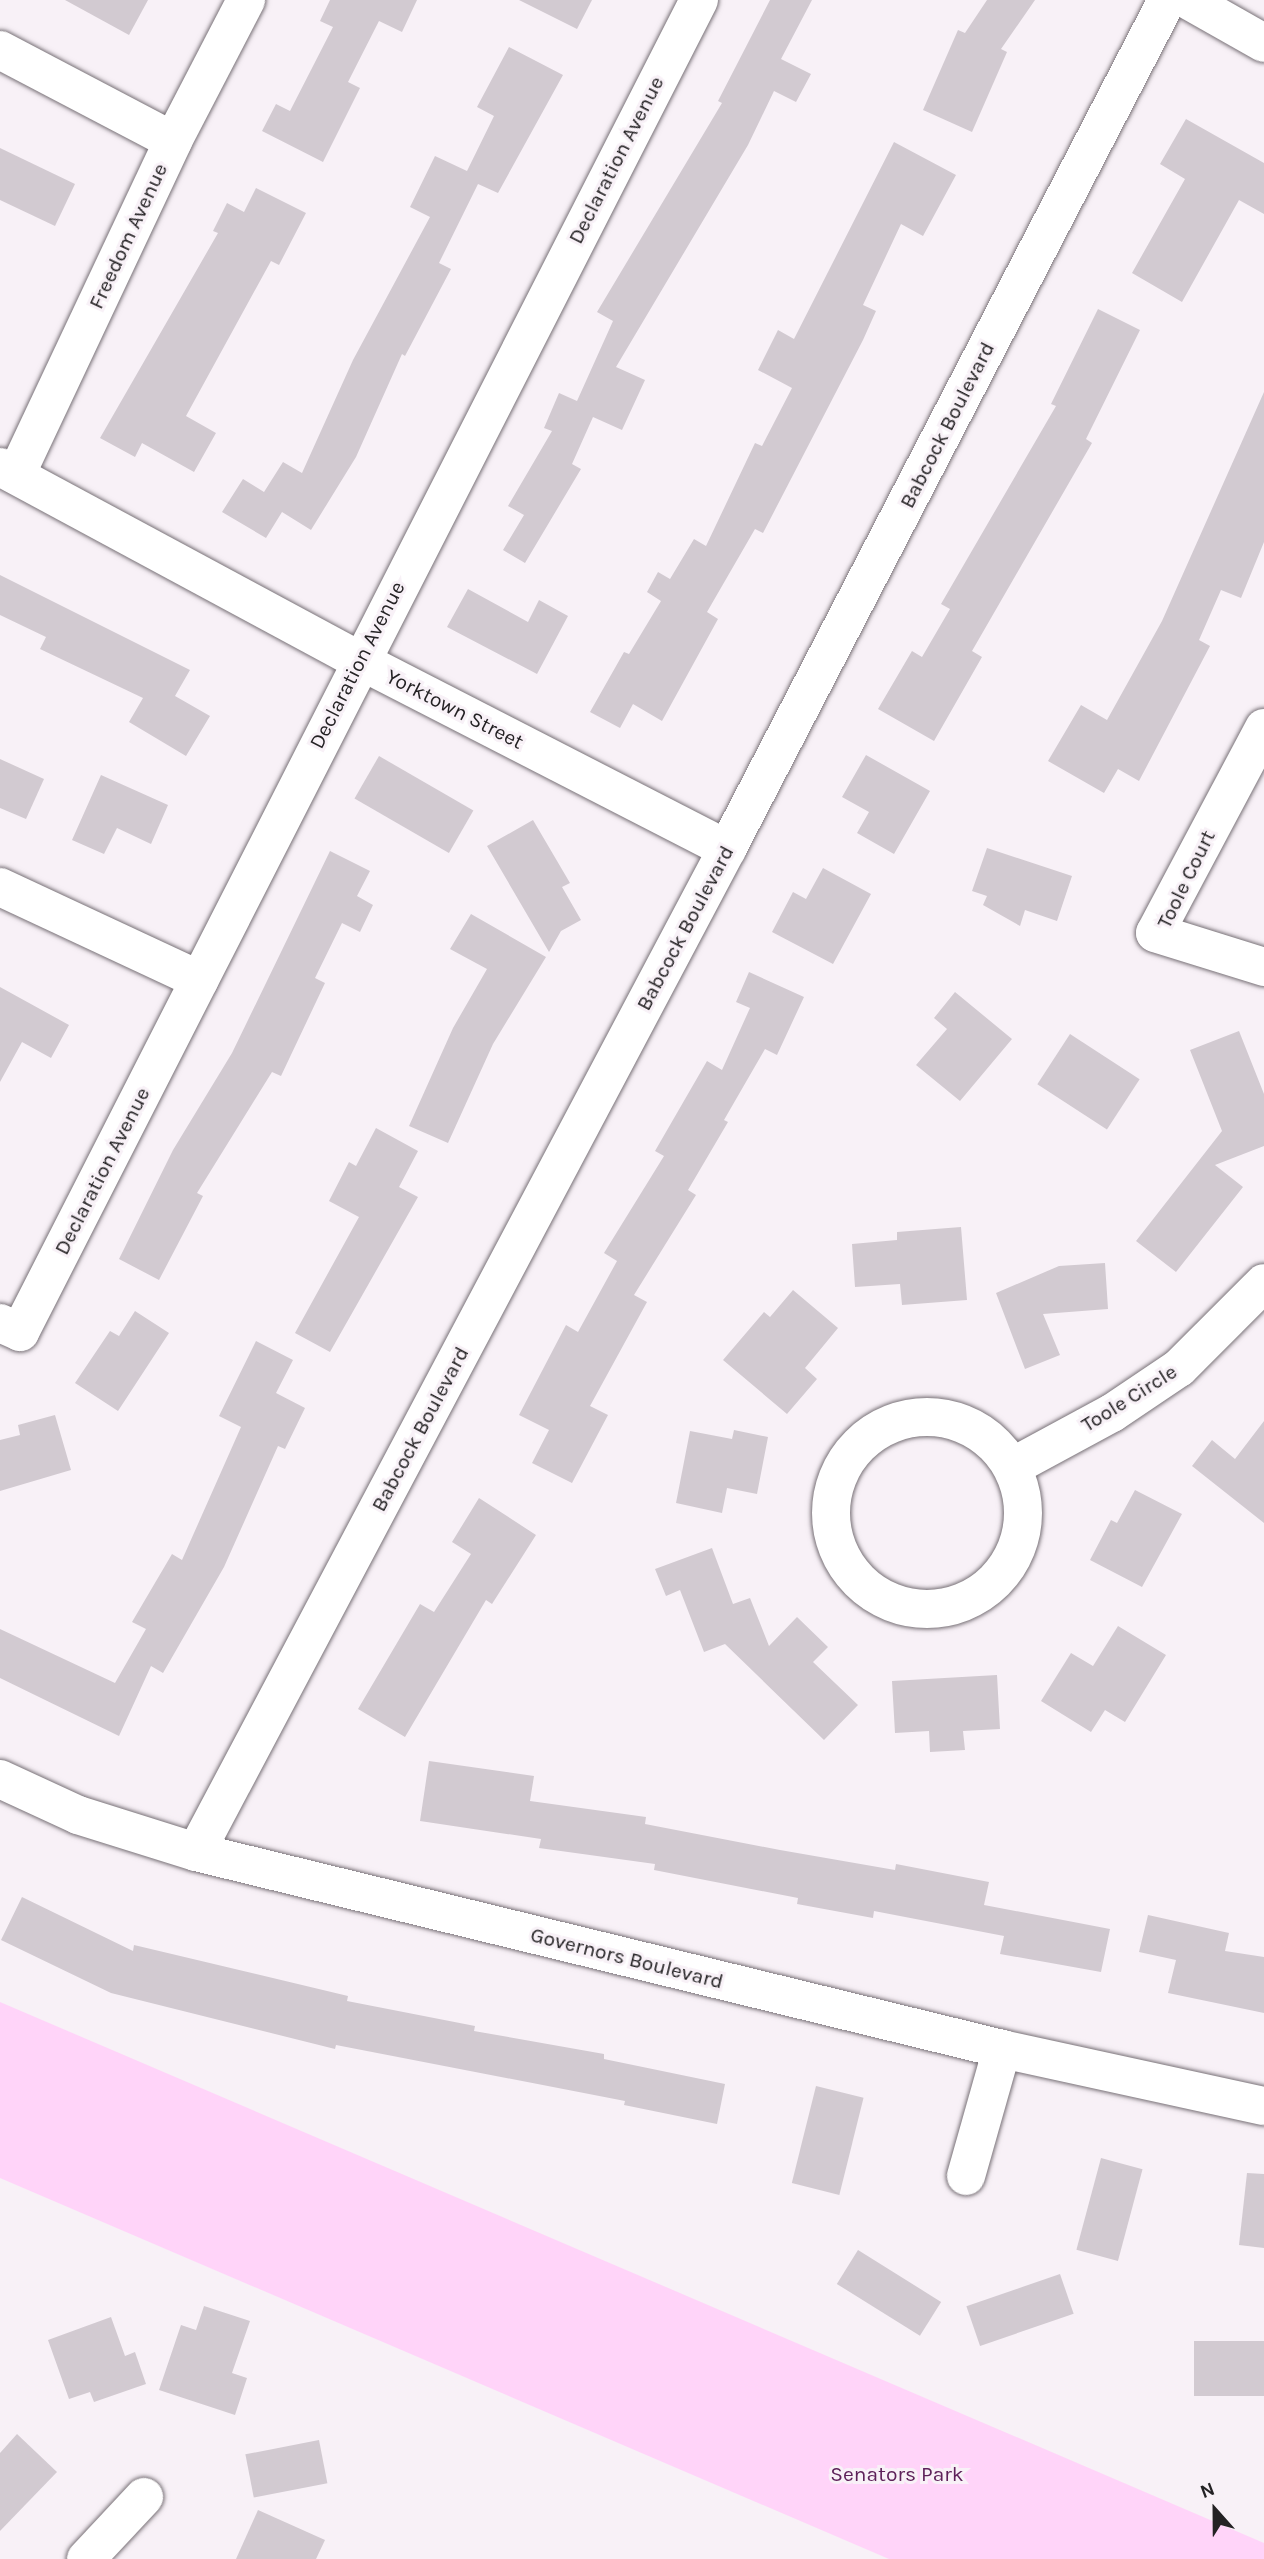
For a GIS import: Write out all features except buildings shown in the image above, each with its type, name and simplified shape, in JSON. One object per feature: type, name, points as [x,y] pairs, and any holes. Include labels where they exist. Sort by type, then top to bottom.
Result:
[{"type":"street","name":"Freedom Avenue","points":[[8,471],[246,0]]},
{"type":"street","name":"Declaration Avenue","points":[[10,1327],[199,979],[359,660],[699,0]]},
{"type":"street","name":"Babcock Boulevard","points":[[196,1852],[727,849],[1167,0]]},
{"type":"street","points":[[1188,0],[1264,43]]},
{"type":"street","points":[[0,50],[173,141]]},
{"type":"street","name":"Yorktown Street","points":[[8,471],[359,660],[727,849]]},
{"type":"street","name":"Toole Court","points":[[1264,728],[1155,933],[1264,967]]},
{"type":"street","points":[[0,887],[199,979]]},
{"type":"street","name":"Toole Circle","points":[[1012,1467],[1112,1413],[1180,1368],[1264,1283]]},
{"type":"street","points":[[940,1417],[969,1426],[994,1443],[1012,1467],[1023,1499],[1021,1532],[1009,1563],[987,1588],[958,1604],[925,1609],[892,1603],[863,1586],[842,1560],[832,1532],[834,1492],[839,1472],[856,1447],[881,1429],[909,1418],[940,1417]]},
{"type":"street","name":"Governors Boulevard","points":[[0,1779],[78,1815],[196,1852],[1002,2049],[1264,2106]]},
{"type":"street","points":[[966,2176],[1002,2049]]},
{"type":"street","points":[[86,2559],[144,2497]]},
{"type":"green space","name":"Senators Park","points":[[0,2002],[1264,2543],[1264,2559],[889,2559],[0,2178]]}]
